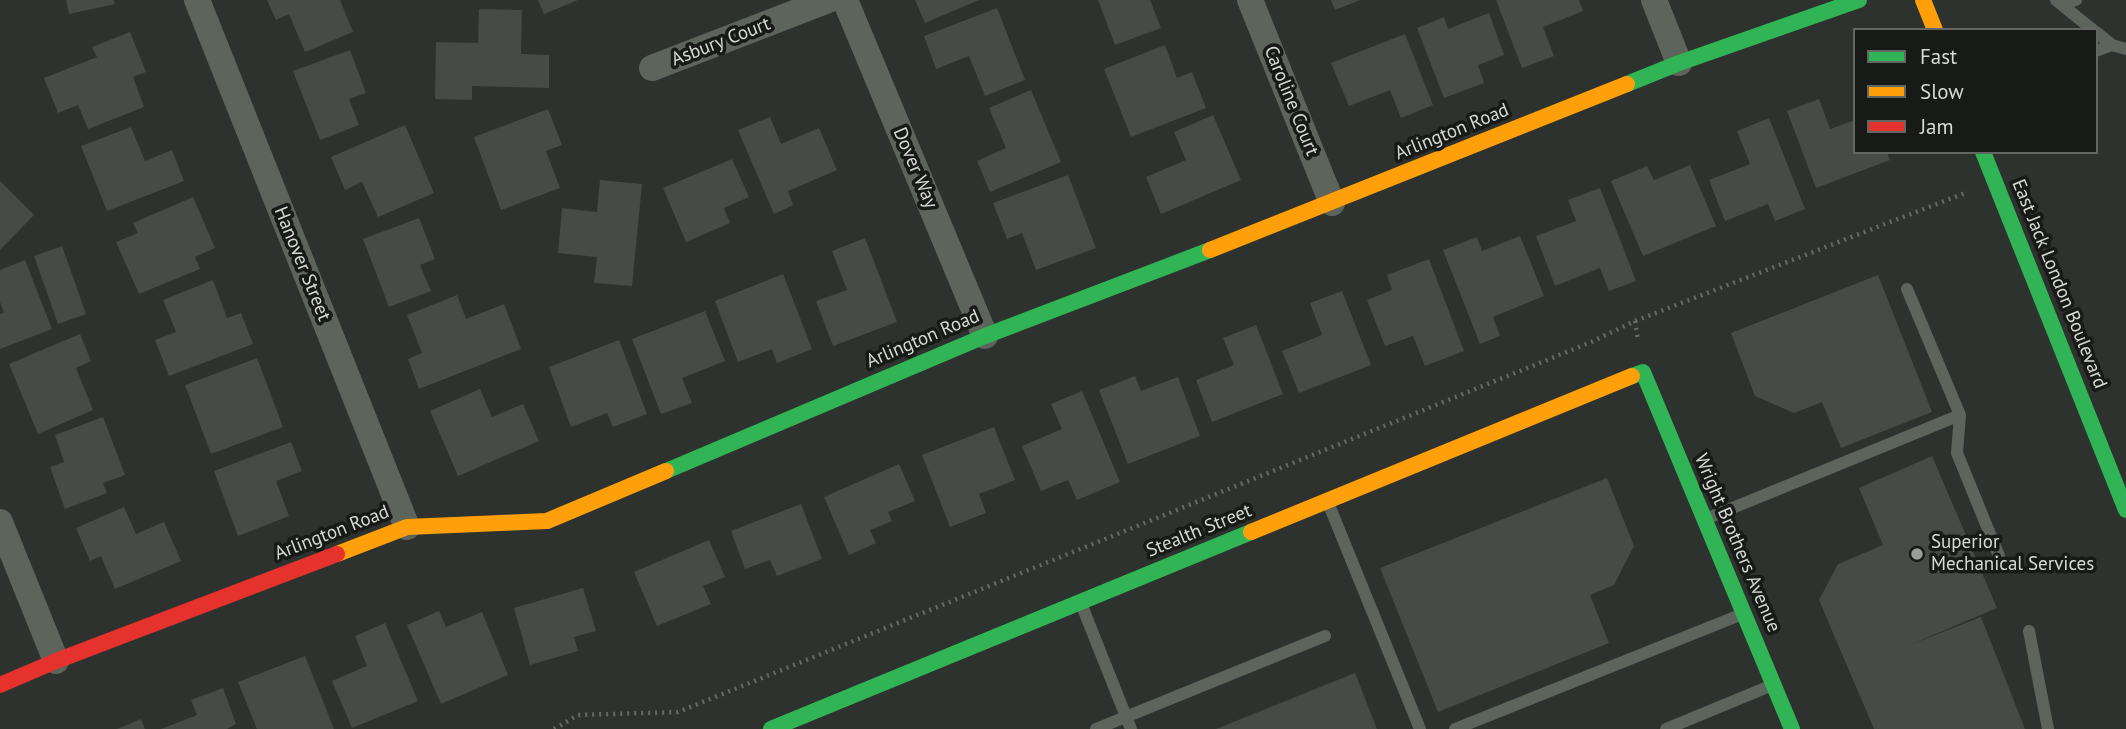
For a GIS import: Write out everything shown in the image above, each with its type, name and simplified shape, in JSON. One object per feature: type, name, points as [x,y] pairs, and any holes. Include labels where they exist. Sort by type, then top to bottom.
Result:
[{"type":"street","name":"Hanover Street","points":[[197,0],[407,527]]},
{"type":"street","name":"Asbury Court","points":[[652,68],[828,0]]},
{"type":"street","name":"Dover Way","points":[[845,0],[985,336]]},
{"type":"street","name":"Caroline Court","points":[[1250,0],[1332,203]]},
{"type":"street","points":[[1654,0],[1679,63]]},
{"type":"street","name":"Arlington Road","points":[[0,685],[56,661],[407,527],[547,521],[985,336],[1332,203],[1679,63],[1859,0]]},
{"type":"street","points":[[1923,0],[1934,28]]},
{"type":"street","name":"East Jack London Boulevard","points":[[1984,154],[2126,510]]},
{"type":"street","name":"Stealth Street","points":[[771,729],[1643,372]]},
{"type":"street","name":"Wright Brothers Avenue","points":[[1643,372],[1792,729]]},
{"type":"street","points":[[0,522],[56,661]]},
{"type":"lane","points":[[2059,3],[2076,0]]},
{"type":"lane","points":[[2059,3],[2091,28]]},
{"type":"lane","points":[[2098,33],[2112,45],[2126,49]]},
{"type":"lane","points":[[2098,50],[2112,45]]},
{"type":"lane","points":[[1907,289],[1960,415],[1957,453],[1999,556]]},
{"type":"lane","points":[[1704,520],[1960,415]]},
{"type":"lane","points":[[1328,501],[1420,729]]},
{"type":"lane","points":[[1080,603],[1128,723]]},
{"type":"lane","points":[[1455,729],[1744,614]]},
{"type":"lane","points":[[2029,631],[2048,729]]},
{"type":"lane","points":[[1096,729],[1128,723],[1325,636]]},
{"type":"lane","points":[[1666,729],[1774,685]]},
{"type":"path","points":[[554,729],[578,715],[678,712],[1589,343],[1634,321],[1995,181]]},
{"type":"building","points":[[66,0],[114,0],[115,4],[69,14]]},
{"type":"building","points":[[267,0],[340,0],[353,32],[305,52],[289,14],[276,20]]},
{"type":"building","points":[[538,0],[578,0],[544,14]]},
{"type":"building","points":[[915,0],[979,0],[925,23]]},
{"type":"building","points":[[1098,0],[1150,0],[1161,28],[1115,45]]},
{"type":"building","points":[[1331,0],[1360,0],[1335,10]]},
{"type":"building","points":[[1496,0],[1579,0],[1583,11],[1543,27],[1554,56],[1522,68]]},
{"type":"building","points":[[997,8],[1025,80],[985,96],[969,56],[936,69],[924,36]]},
{"type":"building","points":[[479,9],[522,10],[521,54],[549,55],[549,88],[472,86],[472,100],[435,99],[436,42],[478,43]]},
{"type":"building","points":[[1489,13],[1504,55],[1478,65],[1484,83],[1444,98],[1417,28],[1444,17],[1448,29]]},
{"type":"building","points":[[130,32],[146,72],[133,77],[144,107],[88,129],[78,105],[58,113],[44,78],[97,57],[92,47]]},
{"type":"building","points":[[1405,34],[1433,105],[1401,118],[1390,90],[1349,106],[1331,63]]},
{"type":"building","points":[[1165,45],[1177,78],[1192,72],[1206,108],[1131,137],[1104,69]]},
{"type":"building","points":[[350,50],[366,93],[349,99],[359,125],[320,140],[293,71]]},
{"type":"building","points":[[1031,90],[1061,162],[990,192],[977,161],[1006,148],[989,108]]},
{"type":"building","points":[[1819,99],[1830,129],[1853,121],[1853,154],[1888,154],[1890,160],[1816,188],[1787,111]]},
{"type":"building","points":[[548,109],[562,145],[546,151],[560,188],[501,210],[474,137]]},
{"type":"building","points":[[1213,115],[1241,180],[1161,214],[1146,177],[1186,160],[1174,132]]},
{"type":"building","points":[[770,117],[781,144],[819,128],[837,170],[788,191],[793,205],[774,214],[738,130]]},
{"type":"building","points":[[1769,118],[1805,209],[1775,221],[1768,204],[1725,221],[1709,180],[1750,164],[1737,131]]},
{"type":"building","points":[[405,125],[434,193],[378,217],[362,182],[345,190],[331,157]]},
{"type":"building","points":[[131,127],[145,161],[172,150],[184,181],[107,211],[81,146]]},
{"type":"building","points":[[732,159],[749,197],[724,208],[730,223],[686,242],[663,188]]},
{"type":"building","points":[[1690,165],[1716,226],[1643,256],[1611,181],[1647,166],[1654,180]]},
{"type":"building","points":[[1068,175],[1096,248],[1036,270],[1022,233],[1007,239],[993,203]]},
{"type":"building","points":[[600,180],[642,184],[632,286],[594,283],[597,257],[558,253],[562,208],[597,212]]},
{"type":"building","points":[[0,181],[34,215],[0,250]]},
{"type":"building","points":[[1600,188],[1636,281],[1609,291],[1600,268],[1555,286],[1536,236],[1576,221],[1568,200]]},
{"type":"building","points":[[193,197],[215,248],[195,257],[200,269],[139,294],[116,242],[138,233],[133,223]]},
{"type":"building","points":[[419,218],[435,259],[420,265],[431,291],[389,307],[363,239]]},
{"type":"building","points":[[1520,236],[1544,296],[1493,317],[1500,336],[1480,344],[1443,250],[1477,237],[1482,251]]},
{"type":"building","points":[[865,238],[897,322],[833,346],[816,301],[847,290],[832,251]]},
{"type":"building","points":[[62,246],[86,314],[58,324],[34,256]]},
{"type":"building","points":[[1429,259],[1464,351],[1425,366],[1413,336],[1385,346],[1367,300],[1392,290],[1387,275]]},
{"type":"building","points":[[25,260],[52,329],[0,349],[0,314],[4,313],[0,302],[0,270]]},
{"type":"building","points":[[783,274],[812,349],[777,363],[772,349],[738,362],[715,301]]},
{"type":"building","points":[[1878,275],[1932,412],[1841,448],[1822,402],[1794,413],[1755,396],[1731,333]]},
{"type":"building","points":[[213,280],[227,318],[241,313],[253,344],[169,376],[155,340],[176,332],[163,300]]},
{"type":"building","points":[[1342,291],[1371,365],[1299,393],[1282,351],[1322,335],[1310,303]]},
{"type":"building","points":[[457,295],[466,319],[504,304],[521,349],[419,389],[408,359],[422,353],[407,315]]},
{"type":"building","points":[[705,311],[725,361],[682,378],[692,403],[661,414],[632,339]]},
{"type":"building","points":[[1256,325],[1283,394],[1212,422],[1196,380],[1234,365],[1223,338]]},
{"type":"building","points":[[80,334],[91,361],[76,368],[93,410],[38,434],[9,364]]},
{"type":"building","points":[[619,340],[647,414],[613,427],[607,413],[571,427],[549,367]]},
{"type":"building","points":[[257,358],[283,427],[211,454],[185,385]]},
{"type":"building","points":[[1135,376],[1141,391],[1178,377],[1200,436],[1128,464],[1099,390]]},
{"type":"building","points":[[480,389],[492,417],[523,404],[539,441],[458,476],[430,411]]},
{"type":"building","points":[[1082,391],[1120,482],[1077,500],[1068,480],[1041,491],[1022,446],[1062,429],[1051,404]]},
{"type":"building","points":[[103,417],[125,475],[103,483],[107,493],[65,509],[50,467],[64,462],[55,435]]},
{"type":"building","points":[[994,427],[1015,480],[979,494],[986,513],[950,527],[922,455]]},
{"type":"building","points":[[291,442],[302,471],[276,481],[289,516],[238,536],[214,471]]},
{"type":"building","name":"Superior Mechanical Services","points":[[1932,456],[1997,608],[1907,646],[1981,617],[2025,729],[1874,729],[1819,600],[1838,564],[1883,545],[1859,488]]},
{"type":"building","points":[[899,464],[915,501],[888,512],[892,521],[870,530],[876,543],[849,555],[824,497]]},
{"type":"building","points":[[1607,478],[1634,546],[1614,585],[1590,595],[1609,643],[1438,712],[1380,568]]},
{"type":"building","points":[[801,504],[822,559],[777,576],[770,560],[745,569],[731,531]]},
{"type":"building","points":[[124,507],[136,534],[164,522],[181,561],[115,589],[101,556],[90,561],[76,528]]},
{"type":"building","points":[[709,540],[725,577],[703,586],[711,604],[657,626],[634,572]]},
{"type":"building","points":[[583,588],[596,631],[574,637],[578,651],[530,665],[514,608]]},
{"type":"building","points":[[439,611],[446,627],[482,612],[508,675],[441,704],[407,625]]},
{"type":"building","points":[[385,623],[418,701],[352,728],[332,681],[367,666],[355,636]]},
{"type":"building","points":[[305,656],[334,729],[257,729],[238,682]]},
{"type":"building","points":[[1355,673],[1377,729],[1216,729]]},
{"type":"building","points":[[223,688],[236,724],[227,729],[161,729],[197,715],[191,700]]},
{"type":"building","points":[[141,719],[145,729],[117,729]]},
{"type":"traffic: fast","points":[[1627,84],[1859,0]]},
{"type":"traffic: fast","points":[[1984,154],[2126,510]]},
{"type":"traffic: fast","points":[[666,471],[985,336],[1210,250]]},
{"type":"traffic: fast","points":[[1632,376],[1643,372],[1792,729]]},
{"type":"traffic: fast","points":[[771,729],[1251,532]]},
{"type":"traffic: slow","points":[[1923,0],[1934,28]]},
{"type":"traffic: slow","points":[[1210,250],[1627,84]]},
{"type":"traffic: slow","points":[[1251,532],[1632,376]]},
{"type":"traffic: slow","points":[[337,554],[407,527],[547,521],[666,471]]},
{"type":"traffic: jam","points":[[0,685],[337,554]]},
{"type":"place","name":"Superior Mechanical Services","points":[[1917,554]]}]
